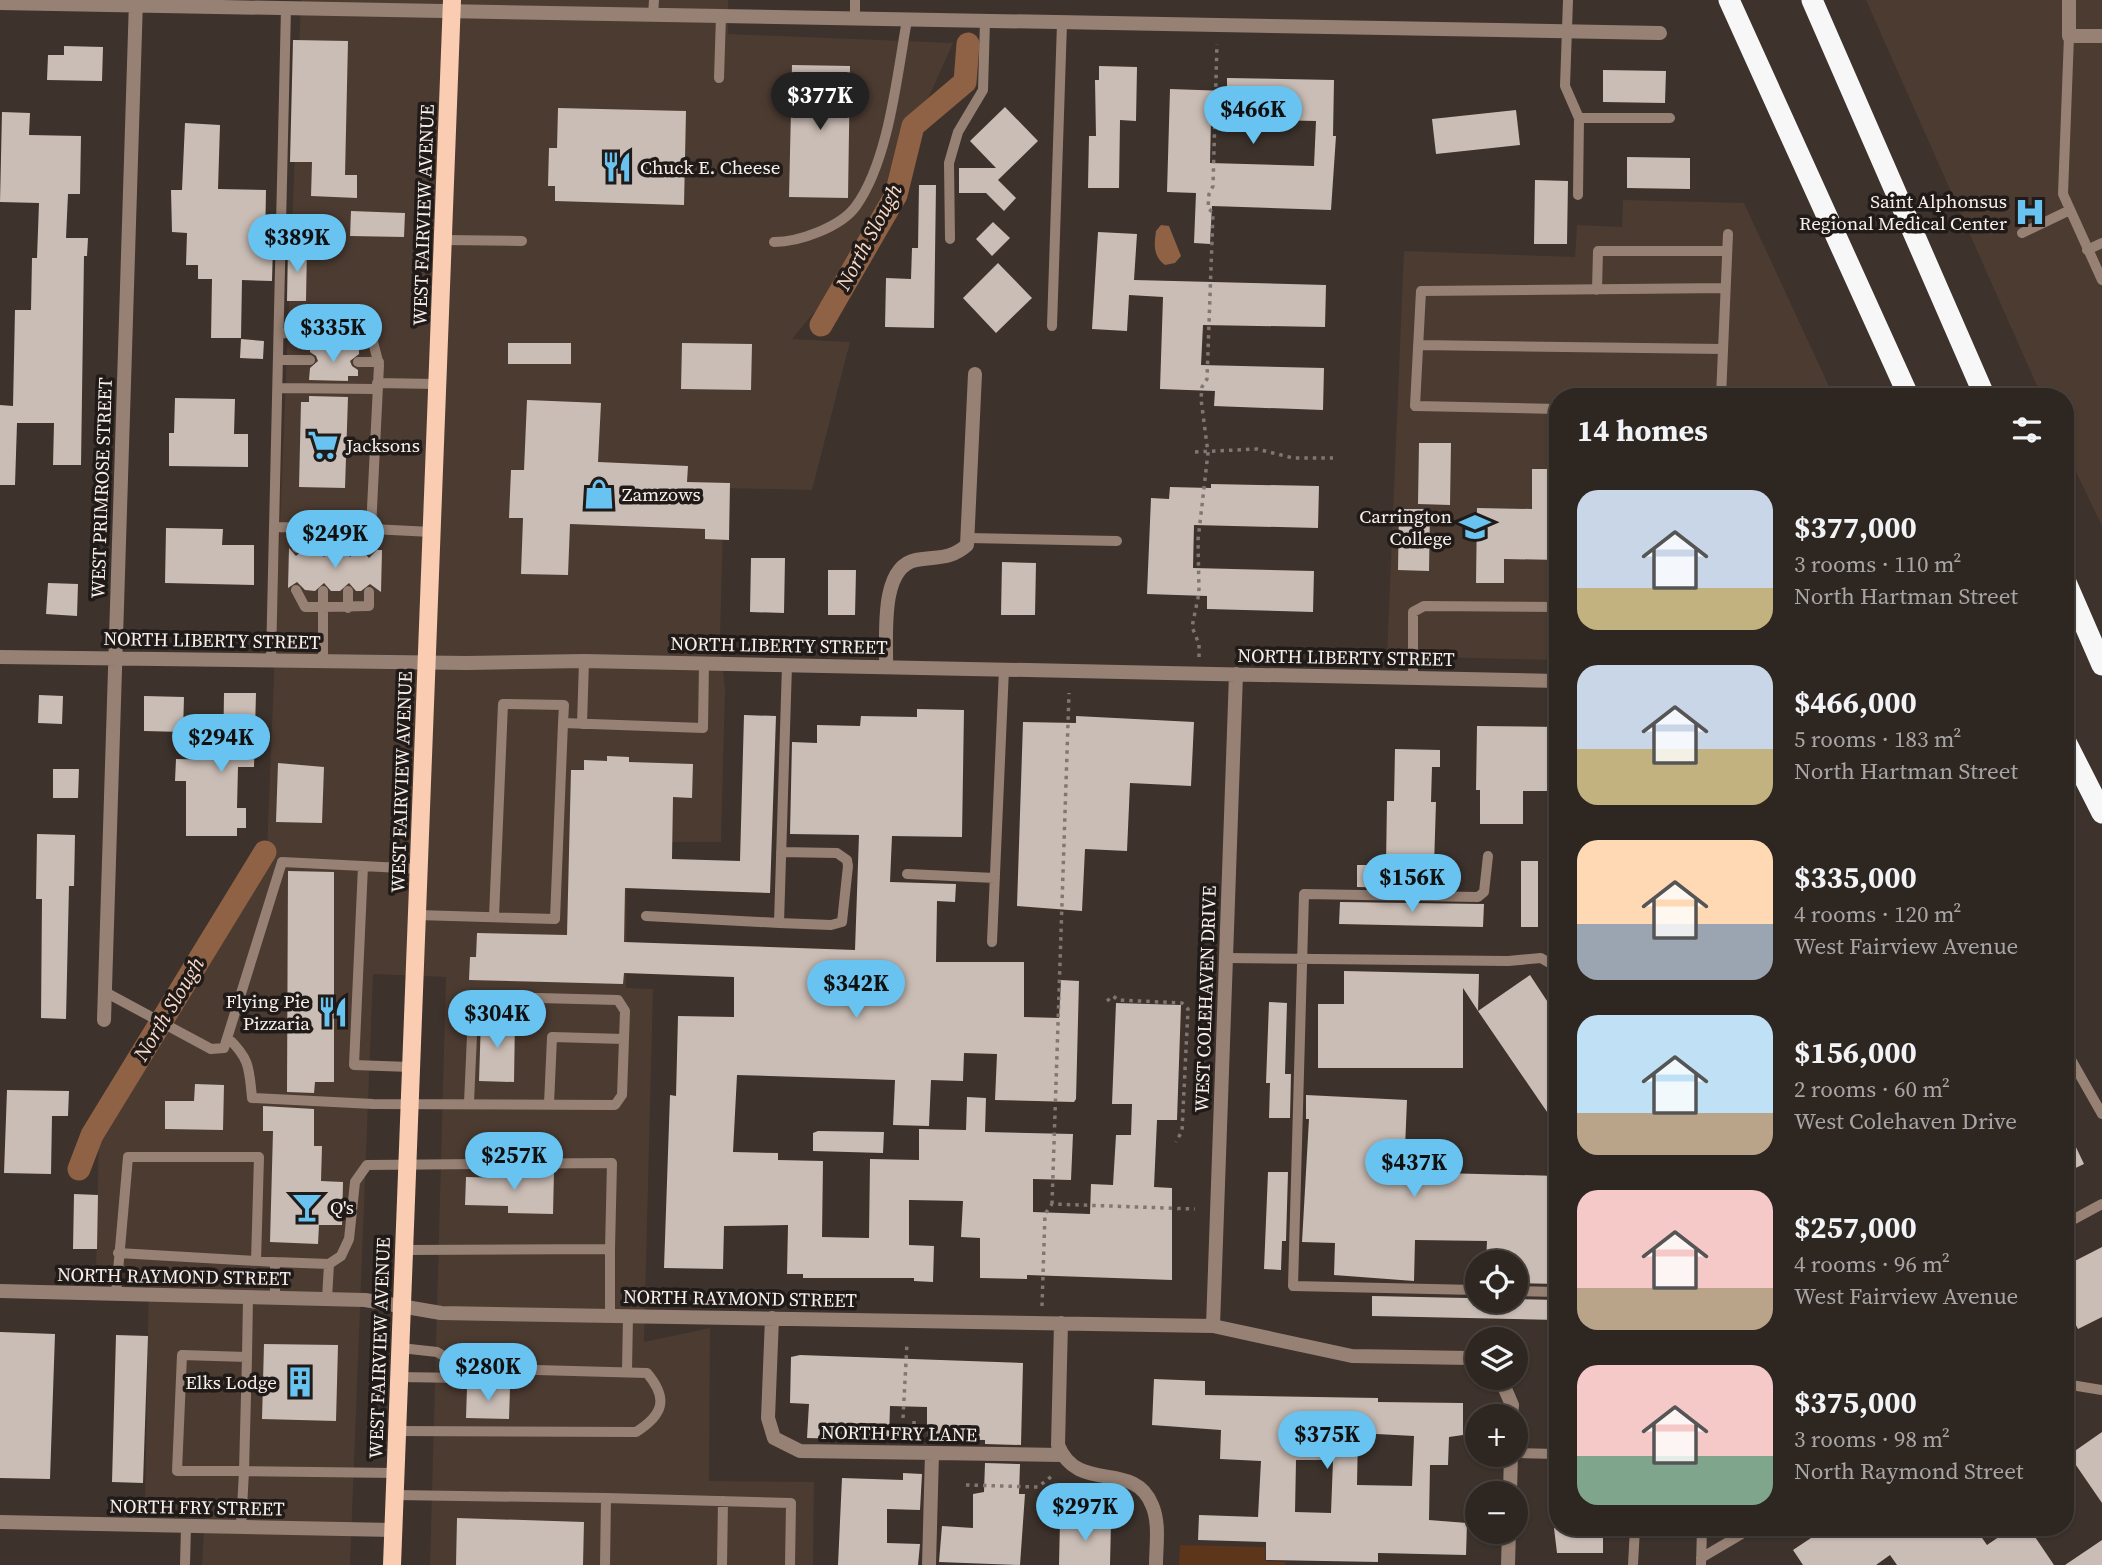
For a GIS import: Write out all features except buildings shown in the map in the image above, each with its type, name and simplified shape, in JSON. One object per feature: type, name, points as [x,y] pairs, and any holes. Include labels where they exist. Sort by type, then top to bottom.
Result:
[{"type":"highway","points":[[1729,0],[1905,388]]},
{"type":"highway","points":[[1812,0],[1981,388]]},
{"type":"highway","points":[[2074,601],[2102,665]]},
{"type":"highway","points":[[2074,758],[2102,813]]},
{"type":"main road","name":"WEST FAIRVIEW AVENUE","points":[[392,1565],[452,6]]},
{"type":"street","points":[[2069,0],[2069,36],[2102,36]]},
{"type":"street","points":[[0,3],[136,3],[286,9],[452,6],[653,15],[1660,33]]},
{"type":"street","name":"WEST PRIMROSE STREET","points":[[104,1020],[136,3]]},
{"type":"street","points":[[886,667],[889,590],[895,573],[914,560],[937,560],[956,555],[967,545],[975,374]]},
{"type":"street","name":"NORTH LIBERTY STREET","points":[[0,657],[584,661],[1549,681]]},
{"type":"street","name":"WEST COLEHAVEN DRIVE","points":[[1213,1326],[1236,674]]},
{"type":"street","name":"NORTH RAYMOND STREET","points":[[0,1291],[327,1298],[441,1312],[1213,1326],[1352,1356],[1465,1358]]},
{"type":"street","name":"NORTH FRY LANE","points":[[772,1318],[768,1418],[774,1438],[800,1451],[1062,1455]]},
{"type":"street","points":[[1061,1323],[1057,1437],[1062,1455],[1082,1473],[1112,1476],[1132,1483],[1144,1492],[1152,1505],[1157,1524],[1156,1565]]},
{"type":"street","points":[[929,1565],[932,1453]]},
{"type":"street","name":"NORTH FRY STREET","points":[[0,1522],[393,1530]]},
{"type":"street","points":[[1508,1565],[1509,1544]]},
{"type":"lane","points":[[653,15],[654,0]]},
{"type":"lane","points":[[855,0],[855,19]]},
{"type":"lane","points":[[1568,0],[1565,86],[1579,118],[1578,195]]},
{"type":"lane","points":[[271,659],[286,9]]},
{"type":"lane","points":[[719,78],[721,16]]},
{"type":"lane","points":[[775,242],[792,242],[815,234],[854,208],[868,184],[890,118],[906,20]]},
{"type":"lane","points":[[950,239],[948,163],[958,132],[983,90],[985,21]]},
{"type":"lane","points":[[1052,326],[1062,23]]},
{"type":"lane","points":[[2069,36],[2063,194],[2068,211],[2102,281]]},
{"type":"lane","points":[[1579,118],[1670,118]]},
{"type":"lane","points":[[2022,233],[2068,211]]},
{"type":"lane","points":[[1721,388],[1728,234]]},
{"type":"lane","points":[[443,240],[522,241]]},
{"type":"lane","points":[[2087,250],[2102,243]]},
{"type":"lane","points":[[1597,290],[1598,251],[1727,251]]},
{"type":"lane","points":[[1549,409],[1415,406],[1421,291],[1725,288]]},
{"type":"lane","points":[[279,333],[365,336],[373,342],[379,362],[369,550]]},
{"type":"lane","points":[[1418,345],[1723,349]]},
{"type":"lane","points":[[278,360],[310,360]]},
{"type":"lane","points":[[359,362],[379,362]]},
{"type":"lane","points":[[278,388],[438,384]]},
{"type":"lane","points":[[274,527],[432,532]]},
{"type":"lane","points":[[297,548],[298,528]]},
{"type":"lane","points":[[324,549],[326,528]]},
{"type":"lane","points":[[350,549],[351,529]]},
{"type":"lane","points":[[968,538],[1117,541]]},
{"type":"lane","points":[[296,590],[305,607],[369,606],[369,592]]},
{"type":"lane","points":[[323,591],[323,661]]},
{"type":"lane","points":[[348,591],[348,608]]},
{"type":"lane","points":[[1413,678],[1413,612],[1424,606],[1549,607]]},
{"type":"lane","points":[[582,724],[584,661]]},
{"type":"lane","points":[[563,723],[703,728],[704,663]]},
{"type":"lane","points":[[779,923],[787,665]]},
{"type":"lane","points":[[992,942],[1004,669]]},
{"type":"lane","points":[[417,915],[555,919],[564,705],[503,704],[494,917]]},
{"type":"lane","points":[[646,916],[831,925],[842,922],[847,860],[837,853],[781,852]]},
{"type":"lane","points":[[1465,1290],[1293,1286],[1304,894],[1478,897],[1484,892],[1488,856]]},
{"type":"lane","points":[[105,992],[211,1049],[224,1048],[282,862],[419,869]]},
{"type":"lane","points":[[363,866],[355,1065],[410,1067]]},
{"type":"lane","points":[[907,874],[995,878]]},
{"type":"lane","points":[[1226,958],[1507,961],[1541,958],[1549,963]]},
{"type":"lane","points":[[228,1038],[244,1053],[249,1063],[252,1098],[410,1103],[615,1105],[622,1095],[625,1011],[618,1000],[493,997],[482,1003],[473,1013],[469,1103]]},
{"type":"lane","points":[[549,1104],[552,1037],[624,1039]]},
{"type":"lane","points":[[2074,1065],[2102,1114]]},
{"type":"lane","points":[[116,1294],[128,1157],[259,1157],[256,1261]]},
{"type":"lane","points":[[118,1253],[329,1264],[341,1256],[349,1239],[355,1182],[367,1166],[612,1163],[610,1315]]},
{"type":"lane","points":[[2074,1219],[2102,1204]]},
{"type":"lane","points":[[404,1250],[610,1249]]},
{"type":"lane","points":[[275,1262],[275,1297]]},
{"type":"lane","points":[[327,1298],[329,1264]]},
{"type":"lane","points":[[1528,1291],[1549,1292]]},
{"type":"lane","points":[[241,1527],[248,1297]]},
{"type":"lane","points":[[627,1370],[628,1315]]},
{"type":"lane","points":[[401,1348],[437,1352],[475,1375]]},
{"type":"lane","points":[[247,1357],[182,1355],[177,1471],[396,1473]]},
{"type":"lane","points":[[397,1431],[636,1432],[655,1420],[660,1403],[657,1385],[647,1373],[627,1370],[501,1369],[463,1378],[399,1377]]},
{"type":"lane","points":[[2074,1385],[2102,1390]]},
{"type":"lane","points":[[1528,1453],[1549,1454]]},
{"type":"lane","points":[[395,1494],[791,1503],[790,1565]]},
{"type":"lane","points":[[606,1498],[606,1565]]},
{"type":"lane","points":[[722,1565],[723,1501]]},
{"type":"lane","points":[[185,1565],[186,1526]]},
{"type":"lane","points":[[1633,1565],[1634,1536]]},
{"type":"lane","points":[[1701,1561],[1702,1536]]},
{"type":"lane","points":[[1701,1561],[1740,1536]]},
{"type":"path","points":[[1199,657],[1199,644],[1192,627],[1199,593],[1198,540],[1208,453],[1201,399],[1202,387],[1207,380],[1213,214],[1208,208],[1208,201],[1213,186],[1217,44]]},
{"type":"path","points":[[1195,452],[1257,449],[1293,458],[1333,458]]},
{"type":"path","points":[[1042,1308],[1045,1214],[1052,1203],[1069,693]]},
{"type":"path","points":[[1107,1001],[1113,996],[1118,1000],[1182,1003],[1188,1009],[1182,1132],[1175,1142]]},
{"type":"path","points":[[1052,1203],[1195,1209]]},
{"type":"path","points":[[902,1418],[907,1343]]},
{"type":"path","points":[[914,1421],[914,1439]]},
{"type":"path","points":[[966,1485],[1038,1487],[1052,1476]]},
{"type":"shaded area","points":[[301,0],[728,0],[728,34],[953,43],[855,263],[792,339],[850,342],[812,490],[724,488],[720,639],[725,690],[721,842],[627,842],[626,988],[653,989],[644,1342],[710,1328],[709,1481],[814,1482],[813,1565],[430,1565],[446,977],[373,974],[350,1565],[202,1565],[205,1512],[145,1510],[149,1273],[96,1270],[99,1131],[267,851]]},
{"type":"shaded area","name":"Saint Alphonsus Regional Medical Center","points":[[1866,0],[2102,0],[2102,526],[2074,468],[2074,388],[2038,388]]},
{"type":"shaded area","name":"Carrington College","points":[[1623,200],[1744,203],[1830,388],[1549,388],[1549,660],[1387,656],[1404,251],[1575,257],[1577,225],[1622,227]]},
{"type":"shaded area","points":[[1161,225],[1169,226],[1181,256],[1175,263],[1165,265],[1156,254],[1156,231]]},
{"type":"shaded area","points":[[1180,1545],[1265,1547],[1265,1561],[1286,1562],[1285,1565],[1179,1565]]},
{"type":"waterway","name":"North Slough","points":[[821,325],[896,195],[913,126],[965,82],[968,44]]},
{"type":"waterway","name":"North Slough","points":[[79,1169],[92,1135],[265,852]]},
{"type":"place","name":"Chuck E. Cheese","points":[[617,167]]},
{"type":"place","name":"Saint Alphonsus Regional Medical Center","points":[[2030,212]]},
{"type":"place","name":"Jacksons","points":[[323,445]]},
{"type":"place","name":"Zamzows","points":[[599,494]]},
{"type":"place","name":"Carrington College","points":[[1475,527]]},
{"type":"place","name":"Flying Pie Pizzaria","points":[[333,1012]]},
{"type":"place","name":"Q's","points":[[307,1207]]},
{"type":"place","name":"Elks Lodge","points":[[300,1382]]}]
